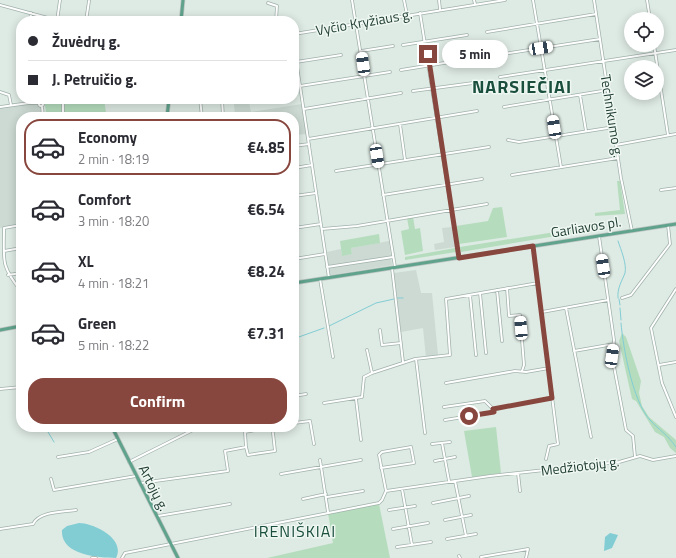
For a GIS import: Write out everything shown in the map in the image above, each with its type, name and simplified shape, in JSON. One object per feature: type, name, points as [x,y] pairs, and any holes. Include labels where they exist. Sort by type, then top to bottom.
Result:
[{"type":"main road","points":[[182,16],[184,0]]},
{"type":"main road","name":"Garliavos pl.","points":[[299,283],[676,224]]},
{"type":"main road","points":[[0,330],[16,327]]},
{"type":"main road","name":"Artojų g.","points":[[114,432],[178,558]]},
{"type":"street","points":[[58,16],[60,0]]},
{"type":"street","points":[[352,0],[357,23],[393,257],[402,362]]},
{"type":"street","points":[[404,0],[407,15]]},
{"type":"street","points":[[439,0],[440,9]]},
{"type":"street","points":[[474,0],[475,4]]},
{"type":"street","name":"Vyčio Kryžiaus g.","points":[[299,33],[420,12],[505,0]]},
{"type":"street","points":[[533,0],[561,167]]},
{"type":"street","name":"Technikumo g.","points":[[594,0],[618,158],[632,231]]},
{"type":"street","points":[[647,0],[649,12]]},
{"type":"street","points":[[87,16],[89,1]]},
{"type":"street","points":[[268,3],[277,6],[276,16]]},
{"type":"street","points":[[0,5],[41,16]]},
{"type":"street","points":[[420,12],[430,66],[459,258]]},
{"type":"street","points":[[487,32],[596,14]]},
{"type":"street","points":[[403,45],[467,35]]},
{"type":"street","points":[[491,56],[600,39]]},
{"type":"street","points":[[361,51],[393,46]]},
{"type":"street","points":[[500,77],[676,50]]},
{"type":"street","points":[[656,53],[668,135]]},
{"type":"street","points":[[299,61],[341,54]]},
{"type":"street","points":[[401,70],[475,58]]},
{"type":"street","points":[[300,86],[390,72]]},
{"type":"street","points":[[299,78],[329,278]]},
{"type":"street","points":[[413,91],[473,83]]},
{"type":"street","points":[[504,107],[608,90]]},
{"type":"street","points":[[0,92],[9,95],[11,105]]},
{"type":"street","points":[[304,109],[401,93]]},
{"type":"street","points":[[580,95],[586,131]]},
{"type":"street","points":[[0,107],[18,104]]},
{"type":"street","points":[[308,139],[477,111]]},
{"type":"street","points":[[400,124],[405,161]]},
{"type":"street","points":[[508,140],[519,142],[614,127]]},
{"type":"street","points":[[616,145],[676,134]]},
{"type":"street","points":[[299,145],[309,144]]},
{"type":"street","points":[[336,171],[489,147]]},
{"type":"street","points":[[512,175],[618,158]]},
{"type":"street","points":[[299,167],[312,165]]},
{"type":"street","points":[[383,195],[482,179]]},
{"type":"street","points":[[661,190],[676,188]]},
{"type":"street","points":[[299,195],[316,193]]},
{"type":"street","points":[[322,228],[344,228],[487,204]]},
{"type":"street","points":[[299,227],[321,224]]},
{"type":"street","points":[[622,298],[631,295],[670,244],[668,225]]},
{"type":"street","points":[[16,226],[4,228],[3,266],[16,285]]},
{"type":"street","name":"Medžiotojų g.","points":[[386,491],[449,481],[619,462],[635,457],[633,436],[626,430],[612,356],[614,344],[599,236]]},
{"type":"street","points":[[533,246],[558,444],[548,446],[546,459]]},
{"type":"street","points":[[0,253],[16,249]]},
{"type":"street","points":[[299,258],[325,254]]},
{"type":"street","points":[[328,267],[393,257]]},
{"type":"street","points":[[8,275],[16,274]]},
{"type":"street","points":[[320,279],[333,357]]},
{"type":"street","points":[[324,404],[362,397],[364,377],[372,373],[402,362],[450,355],[445,301],[480,293],[538,283]]},
{"type":"street","points":[[507,288],[509,316],[520,315],[524,365],[522,372]]},
{"type":"street","points":[[676,289],[652,328],[662,383],[676,418]]},
{"type":"street","points":[[497,290],[502,341]]},
{"type":"street","points":[[480,293],[486,352]]},
{"type":"street","points":[[470,295],[476,355]]},
{"type":"street","points":[[542,312],[608,300]]},
{"type":"street","points":[[566,308],[591,437]]},
{"type":"street","points":[[380,330],[382,345],[401,343]]},
{"type":"street","points":[[574,351],[614,344]]},
{"type":"street","points":[[367,350],[372,373]]},
{"type":"street","points":[[416,359],[425,434]]},
{"type":"street","points":[[659,365],[676,362]]},
{"type":"street","points":[[446,383],[515,370],[522,372],[549,368]]},
{"type":"street","points":[[0,389],[16,387]]},
{"type":"street","points":[[299,395],[306,394]]},
{"type":"street","points":[[493,409],[552,398]]},
{"type":"street","points":[[356,399],[361,440]]},
{"type":"street","points":[[444,407],[485,400],[493,409]]},
{"type":"street","points":[[445,420],[494,412],[493,409]]},
{"type":"street","points":[[299,422],[310,421],[314,444]]},
{"type":"street","points":[[129,462],[189,432]]},
{"type":"street","points":[[245,432],[248,455],[275,451],[273,433]]},
{"type":"street","points":[[58,458],[96,450],[118,439]]},
{"type":"street","points":[[432,444],[450,442]]},
{"type":"street","points":[[442,443],[449,481]]},
{"type":"street","points":[[140,484],[228,471],[225,451],[246,447]]},
{"type":"street","points":[[122,558],[125,553],[220,536],[328,512],[379,503],[386,491],[381,468],[380,453],[411,447],[414,463],[381,468]]},
{"type":"street","points":[[635,457],[644,456],[653,460],[676,456]]},
{"type":"street","points":[[435,461],[455,457]]},
{"type":"street","points":[[320,460],[328,512]]},
{"type":"street","points":[[281,474],[361,460]]},
{"type":"street","points":[[518,473],[520,491]]},
{"type":"street","points":[[51,479],[54,490],[136,476]]},
{"type":"street","points":[[455,481],[466,536]]},
{"type":"street","points":[[402,489],[412,545]]},
{"type":"street","points":[[303,499],[363,491]]},
{"type":"street","points":[[432,503],[469,496]]},
{"type":"street","points":[[156,517],[230,504]]},
{"type":"street","points":[[389,510],[415,506]]},
{"type":"street","points":[[0,529],[34,524],[34,521],[46,515],[76,510]]},
{"type":"street","points":[[445,520],[471,516]]},
{"type":"street","points":[[393,529],[428,523]]},
{"type":"street","points":[[447,539],[476,534]]},
{"type":"street","points":[[397,548],[431,542]]},
{"type":"street","points":[[481,557],[528,549],[526,558]]},
{"type":"shaded area","points":[[34,104],[40,107],[41,112],[16,112],[16,225],[0,228],[0,108]]},
{"type":"shaded area","points":[[234,104],[249,104],[251,112],[235,112]]},
{"type":"shaded area","points":[[302,104],[306,134],[299,135],[299,112],[251,112]]},
{"type":"shaded area","points":[[452,227],[455,247],[435,250],[434,244],[444,242],[442,228]]},
{"type":"shaded area","points":[[389,241],[392,265],[330,275],[327,252],[341,249],[342,255],[352,254],[351,248]]},
{"type":"shaded area","points":[[416,270],[421,293],[432,293],[438,355],[426,358],[423,328],[401,332],[394,273]]},
{"type":"green space","points":[[45,104],[62,104],[61,112],[46,112]]},
{"type":"green space","points":[[65,104],[105,104],[106,112],[64,112]]},
{"type":"green space","points":[[617,181],[620,181],[625,214],[595,216],[595,213],[620,210]]},
{"type":"green space","points":[[502,207],[507,237],[459,244],[456,226],[488,221],[493,208]]},
{"type":"green space","points":[[413,217],[415,229],[420,228],[423,251],[405,255],[401,231],[409,229],[407,218]]},
{"type":"green space","points":[[597,222],[598,229],[461,252],[460,247],[593,226]]},
{"type":"green space","points":[[379,234],[380,243],[351,248],[352,254],[342,256],[340,241]]},
{"type":"green space","points":[[455,248],[456,252],[405,260],[405,257]]},
{"type":"green space","points":[[622,333],[626,337],[641,381],[639,393],[642,406],[649,417],[676,440],[676,453],[670,448],[664,437],[655,432],[636,401],[632,399],[619,341]]},
{"type":"green space","points":[[496,427],[501,473],[472,477],[464,431]]},
{"type":"green space","points":[[379,504],[390,558],[267,558],[333,543],[328,513]]},
{"type":"water","points":[[79,523],[93,526],[107,533],[117,545],[118,551],[116,558],[90,556],[73,550],[67,545],[63,538],[62,530],[67,526]]},
{"type":"water","points":[[610,533],[618,535],[612,548],[604,551],[605,537]]},
{"type":"waterway","points":[[618,241],[625,265],[625,273],[619,288],[618,298]]},
{"type":"waterway","points":[[397,298],[403,298]]},
{"type":"waterway","points":[[329,326],[376,303],[394,299]]},
{"type":"waterway","points":[[619,299],[620,305]]},
{"type":"waterway","points":[[620,308],[621,320]]},
{"type":"waterway","points":[[621,323],[630,374],[639,401],[650,420],[670,439],[676,447]]},
{"type":"waterway","points":[[299,337],[324,328]]},
{"type":"waterway","points":[[48,432],[54,442]]},
{"type":"district","name":"NARSIEČIAI","points":[[522,87]]},
{"type":"district","name":"IRENIŠKIAI","points":[[295,531]]},
{"type":"route","points":[[428,54],[459,258],[533,246],[549,368],[552,398],[493,409],[494,412],[469,416]]}]
